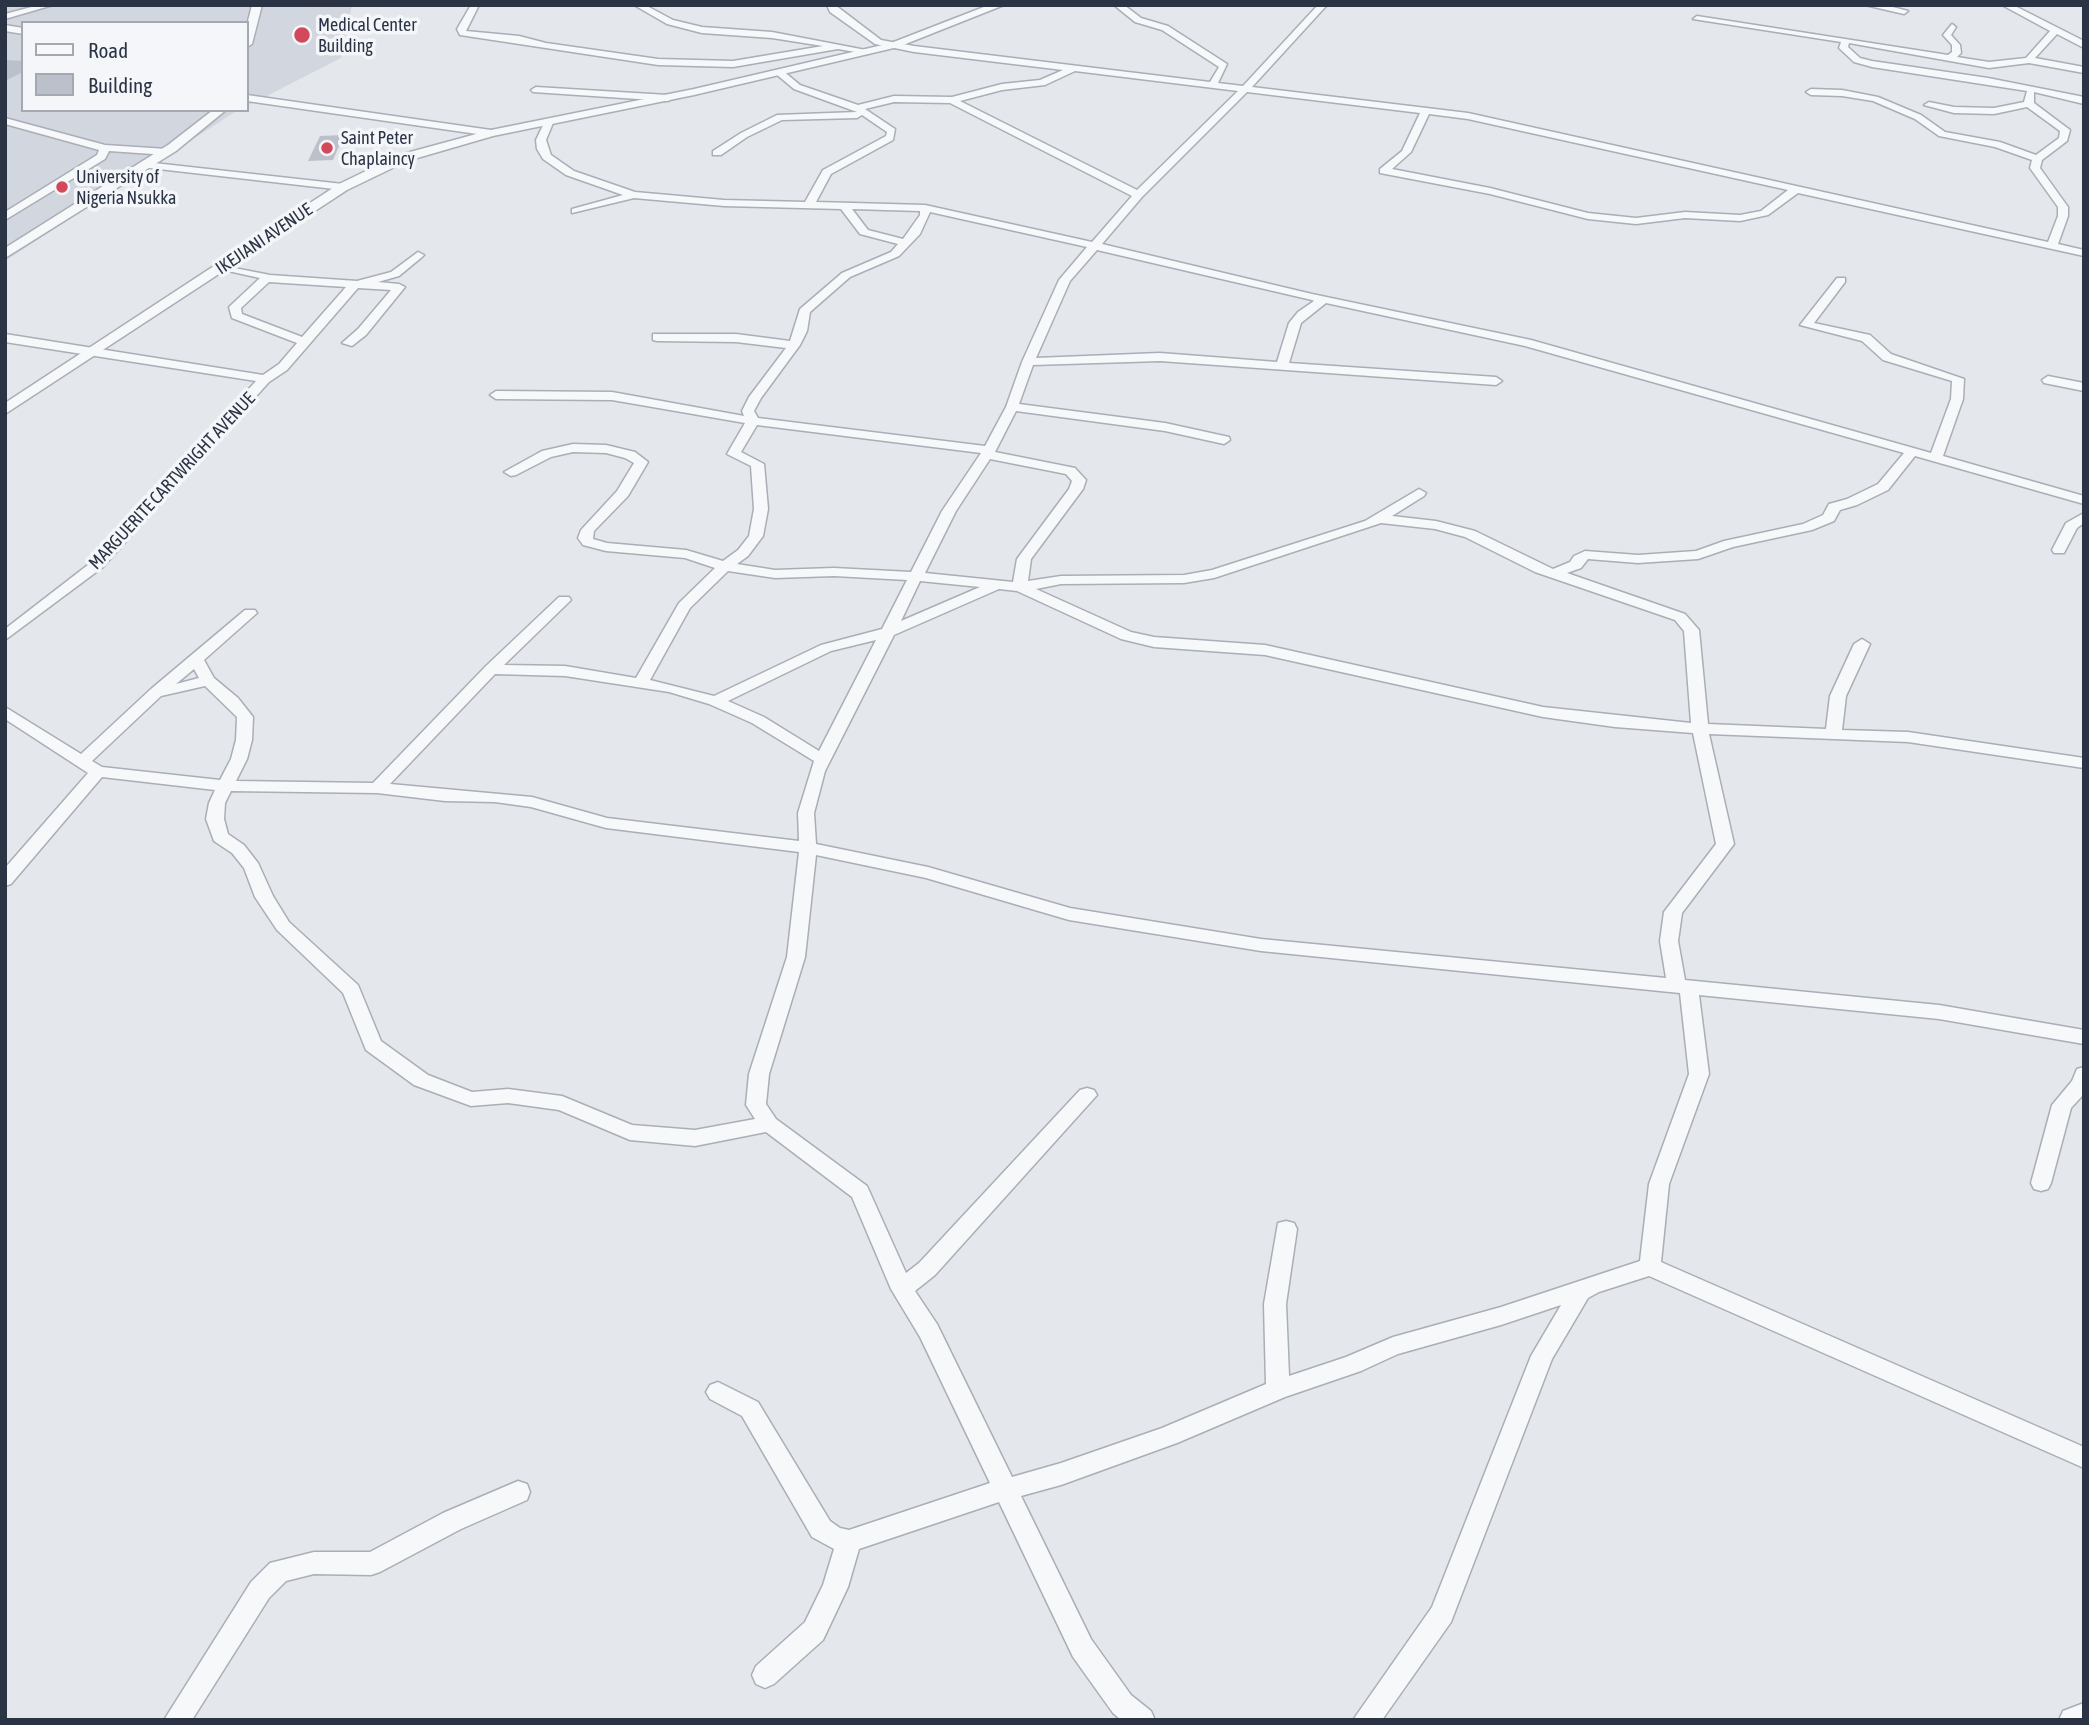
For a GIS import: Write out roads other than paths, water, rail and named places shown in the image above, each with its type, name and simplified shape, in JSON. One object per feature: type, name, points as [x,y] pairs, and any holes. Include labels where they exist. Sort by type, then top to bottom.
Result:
[{"type":"street","points":[[5,17],[49,5]]},
{"type":"street","points":[[248,40],[257,5]]},
{"type":"street","points":[[475,5],[461,29],[463,33],[519,39],[545,46],[658,62],[733,64],[835,47]]},
{"type":"street","points":[[638,5],[670,22],[702,30],[797,38],[867,51]]},
{"type":"street","points":[[831,5],[833,10],[878,42],[965,57],[1075,67],[1468,116],[2084,253]]},
{"type":"street","name":"IKEJIANI AVENUE","points":[[5,410],[343,187],[403,158],[491,133],[668,97],[894,45],[999,5]]},
{"type":"street","points":[[1118,5],[1138,20],[1165,28],[1224,66],[1213,84]]},
{"type":"street","points":[[1142,1720],[1122,1704],[1082,1648],[929,1331],[902,1289],[860,1192],[769,1124],[756,1105],[758,1074],[796,957],[808,848],[806,813],[823,760],[948,511],[988,452],[1012,407],[1028,362],[1065,280],[1138,195],[1245,89],[1323,5]]},
{"type":"street","points":[[1869,5],[1904,11]]},
{"type":"street","points":[[2006,5],[2084,45]]},
{"type":"street","points":[[1697,19],[1885,46],[1989,65],[2029,60],[2084,70]]},
{"type":"street","points":[[1949,58],[1957,53],[1956,45],[1947,35],[1952,27]]},
{"type":"street","points":[[2029,60],[2055,31]]},
{"type":"street","points":[[1845,42],[1843,48],[1857,60],[1872,64],[2028,88],[2081,98],[2084,101]]},
{"type":"street","points":[[1872,64],[1885,46]]},
{"type":"street","points":[[1989,65],[1998,81],[2016,86]]},
{"type":"street","points":[[717,153],[744,135],[780,117],[860,112],[894,99],[952,100],[1003,87],[1042,83],[1075,67]]},
{"type":"street","points":[[779,72],[797,87],[860,112],[892,131],[890,138],[827,172],[809,205]]},
{"type":"street","points":[[1964,79],[1996,76]]},
{"type":"street","points":[[2028,88],[2031,97],[2029,104]]},
{"type":"street","points":[[536,90],[668,97]]},
{"type":"street","points":[[1811,92],[1842,93],[1875,99],[1918,117],[1942,134],[1997,144],[2037,159]]},
{"type":"street","points":[[248,98],[491,133]]},
{"type":"street","points":[[952,100],[1138,195]]},
{"type":"street","points":[[1929,105],[1954,110],[1994,111],[2029,104],[2066,130],[2064,139],[2037,159],[2035,168],[2063,207],[2063,216],[2052,246]]},
{"type":"street","points":[[1426,110],[1406,152],[1384,171],[1490,191],[1588,216],[1636,221],[1685,215],[1740,218],[1764,213],[1798,188]]},
{"type":"street","points":[[5,254],[167,152],[217,112]]},
{"type":"street","points":[[5,121],[105,148],[167,152]]},
{"type":"street","points":[[548,123],[541,139],[542,149],[558,165],[591,181],[634,195],[724,203],[925,208],[1034,230],[1091,247],[1527,344],[2084,500]]},
{"type":"street","points":[[5,217],[101,157],[105,148]]},
{"type":"street","points":[[145,165],[343,187]]},
{"type":"street","points":[[576,211],[634,195]]},
{"type":"street","points":[[844,206],[864,232],[906,243]]},
{"type":"street","points":[[753,421],[748,411],[755,397],[794,345],[801,331],[804,311],[846,275],[895,254],[916,232],[925,215],[925,208]]},
{"type":"street","points":[[265,379],[283,367],[354,285],[392,276],[418,255]]},
{"type":"street","points":[[223,267],[264,275],[266,278],[399,287],[362,332],[348,344]]},
{"type":"street","points":[[266,278],[235,307],[236,316],[304,342]]},
{"type":"street","points":[[1841,280],[1806,325],[1866,338],[1887,357],[1958,379],[1957,400],[1935,460]]},
{"type":"street","points":[[1282,365],[1295,323],[1323,300]]},
{"type":"street","points":[[657,337],[736,338],[794,345]]},
{"type":"street","name":"MARGUERITE CARTWRIGHT AVENUE","points":[[5,338],[265,379]]},
{"type":"street","points":[[1028,362],[1160,357],[1496,382]]},
{"type":"street","name":"MARGUERITE CARTWRIGHT AVENUE","points":[[5,636],[98,564],[265,379]]},
{"type":"street","points":[[2048,380],[2084,387]]},
{"type":"street","points":[[496,395],[612,396],[753,421],[988,452],[1070,471],[1079,480],[1076,489],[1024,559],[1020,587]]},
{"type":"street","points":[[1012,407],[1165,427],[1224,440]]},
{"type":"street","points":[[640,684],[684,606],[725,566],[743,553],[756,536],[761,509],[757,464],[734,454],[753,421]]},
{"type":"street","points":[[511,472],[547,454],[573,448],[606,449],[631,455],[641,461],[634,478],[612,507],[587,530],[585,538],[588,542],[625,550],[686,554],[725,566],[775,574],[834,572],[1020,587],[1061,580],[1184,579],[1204,576],[1381,519],[1419,493]]},
{"type":"street","points":[[1555,573],[1576,565],[1579,559],[1586,555],[1638,559],[1698,555],[1729,544],[1807,527],[1829,518],[1834,507],[1852,502],[1883,487],[1911,453]]},
{"type":"street","points":[[2059,550],[2071,526],[2084,517]]},
{"type":"street","points":[[1381,519],[1436,525],[1470,534],[1540,569],[1680,617],[1691,630],[1700,729],[1725,844],[1673,912],[1669,941],[1682,986],[1699,1074],[1660,1184],[1650,1267]]},
{"type":"street","points":[[715,701],[826,648],[885,633],[996,586]]},
{"type":"street","points":[[1020,587],[1118,634],[1144,640],[1265,650],[1543,712],[1615,722],[1700,729],[1908,737],[2084,764]]},
{"type":"street","points":[[377,788],[491,669],[564,600]]},
{"type":"street","points":[[81,763],[157,692],[250,613]]},
{"type":"street","points":[[1834,733],[1838,696],[1862,644]]},
{"type":"street","points":[[197,660],[208,681],[232,701],[245,717],[244,740],[239,759],[216,803],[215,819],[220,837],[238,849],[252,867],[264,897],[283,926],[351,990],[373,1045],[421,1080],[471,1099],[508,1096],[562,1103],[629,1132],[695,1138],[769,1124]]},
{"type":"street","points":[[491,669],[565,671],[671,688],[715,701],[758,720],[823,760]]},
{"type":"street","points":[[157,692],[208,681]]},
{"type":"street","points":[[5,712],[98,772],[227,786],[377,788],[532,802],[606,823],[808,848],[928,873],[1069,914],[1261,945],[1939,1012],[2084,1037]]},
{"type":"street","points":[[5,880],[98,772]]},
{"type":"street","points":[[2042,1183],[2062,1105],[2081,1084],[2084,1074]]},
{"type":"street","points":[[902,1289],[927,1269],[1087,1095]]},
{"type":"street","points":[[1278,1389],[1275,1304],[1286,1229]]},
{"type":"street","points":[[718,1392],[750,1409],[821,1529],[834,1538],[849,1541],[1006,1489],[1061,1475],[1169,1436],[1278,1389],[1353,1364],[1393,1346],[1501,1316],[1568,1293],[1580,1292],[1592,1285],[1650,1267],[2084,1458]]},
{"type":"street","points":[[1366,1720],[1442,1614],[1542,1356],[1580,1292]]},
{"type":"street","points":[[177,1720],[260,1590],[279,1571],[314,1563],[371,1564],[452,1521],[518,1492]]},
{"type":"street","points":[[765,1675],[814,1631],[835,1587],[849,1541]]},
{"type":"street","points":[[2071,1720],[2084,1716]]},
{"type":"place","name":"Medical Center Building","points":[[302,35]]},
{"type":"place","name":"Saint Peter Chaplaincy","points":[[327,148]]},
{"type":"place","name":"University of Nigeria Nsukka","points":[[62,187]]}]
